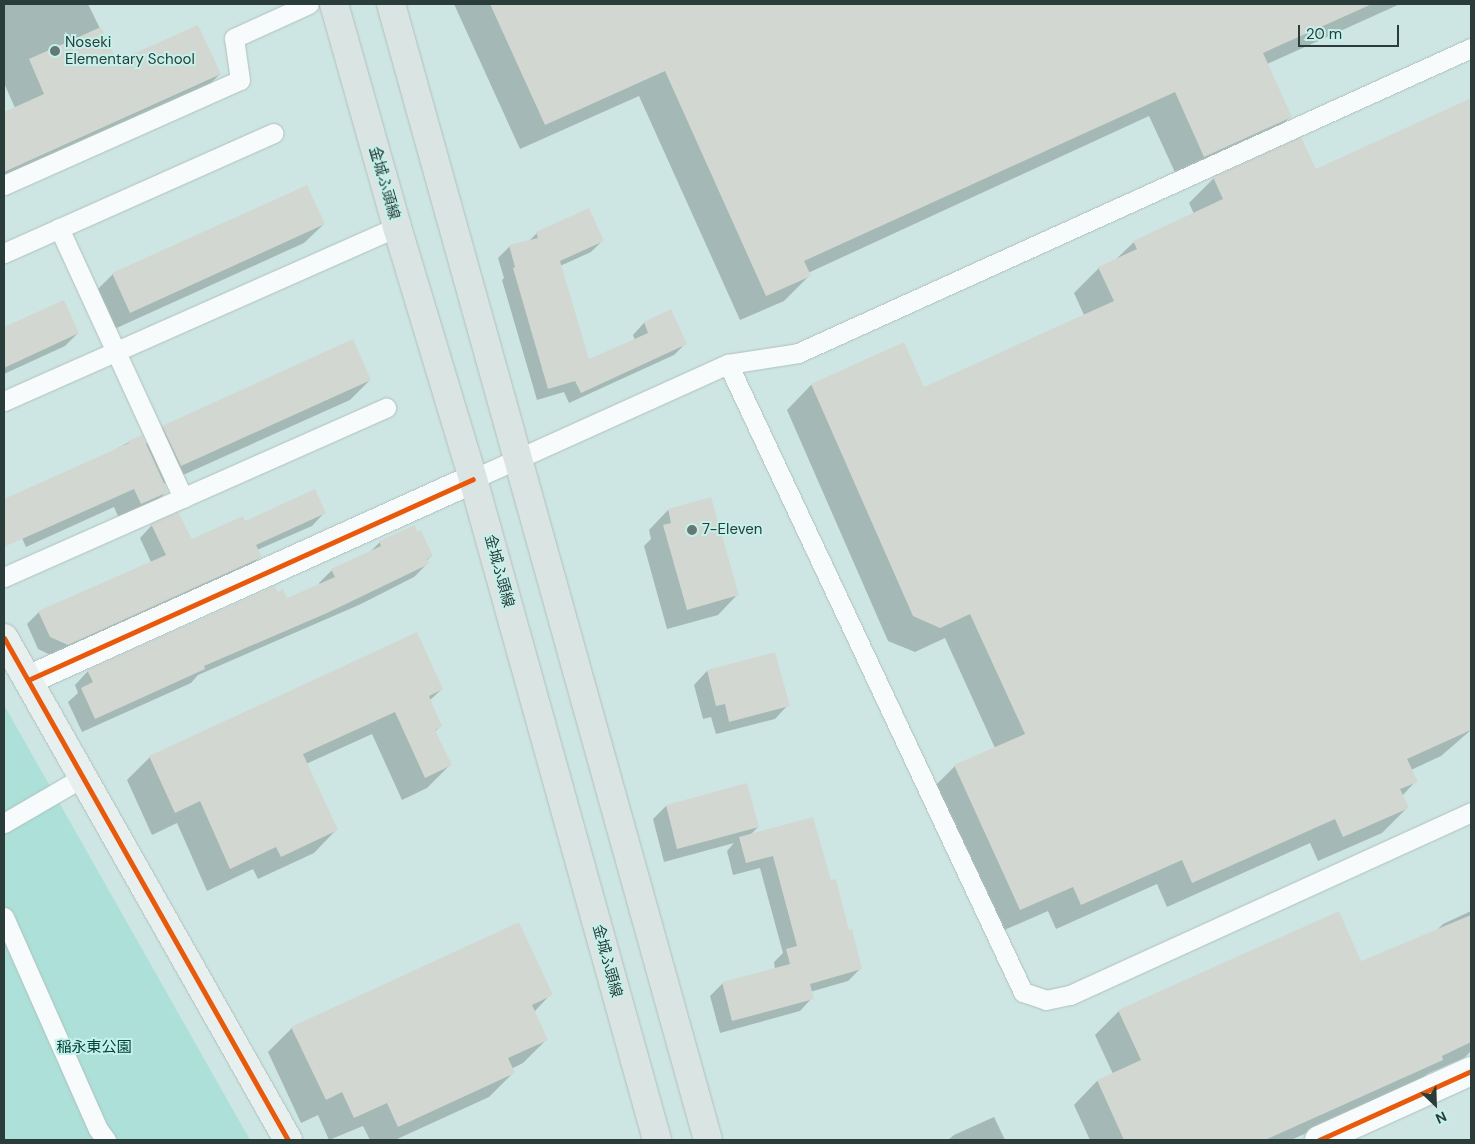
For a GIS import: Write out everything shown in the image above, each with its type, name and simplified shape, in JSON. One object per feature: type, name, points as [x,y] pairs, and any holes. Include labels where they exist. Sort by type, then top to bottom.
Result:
[{"type":"main road","name":"金城ふ頭線","points":[[334,4],[397,227],[473,478],[657,1140]]},
{"type":"main road","points":[[391,4],[708,1140]]},
{"type":"street","points":[[28,680],[473,478]]},
{"type":"street","points":[[4,638],[288,1140]]},
{"type":"street","points":[[1319,1140],[1471,1071]]},
{"type":"lane","points":[[4,186],[240,80],[234,38],[309,4]]},
{"type":"lane","points":[[473,478],[728,364],[798,353],[1471,48]]},
{"type":"lane","points":[[4,253],[273,133]]},
{"type":"lane","points":[[4,401],[397,227]]},
{"type":"lane","points":[[59,228],[183,498]]},
{"type":"lane","points":[[728,364],[1023,992],[1046,1000],[1070,994],[1471,812]]},
{"type":"lane","points":[[4,577],[386,408]]},
{"type":"lane","points":[[4,824],[83,777]]},
{"type":"lane","points":[[4,917],[98,1129],[106,1140]]},
{"type":"green space","name":"稲永東公園","points":[[4,705],[250,1140],[4,1140]]},
{"type":"building","points":[[490,4],[1372,4],[1263,53],[1292,117],[1204,157],[1175,92],[804,261],[811,276],[766,296],[665,71],[545,125]]},
{"type":"building","points":[[198,25],[221,74],[4,172],[4,112],[44,94],[29,59],[101,27],[117,61]]},
{"type":"building","points":[[1471,98],[1471,730],[1407,759],[1418,782],[1400,789],[1409,808],[1343,837],[1335,819],[1192,883],[1182,860],[1081,905],[1073,887],[1020,910],[954,765],[1025,734],[970,614],[940,628],[913,616],[811,384],[904,342],[924,387],[1114,301],[1098,267],[1137,249],[1133,241],[1223,199],[1213,177],[1301,137],[1316,169]]},
{"type":"building","points":[[307,185],[325,224],[130,313],[112,273]]},
{"type":"building","points":[[589,208],[604,241],[560,261],[589,359],[648,333],[644,322],[671,309],[687,344],[581,393],[575,381],[548,389],[513,268],[515,267],[509,245],[538,238],[536,232]]},
{"type":"building","points":[[64,300],[79,333],[4,368],[4,327]]},
{"type":"building","points":[[353,339],[371,380],[181,466],[162,426]]},
{"type":"building","points":[[142,435],[168,492],[141,504],[134,489],[4,547],[4,499],[129,443],[128,441]]},
{"type":"building","points":[[315,489],[326,513],[256,545],[262,557],[68,645],[50,637],[38,611],[166,555],[151,524],[178,512],[192,539],[243,516],[245,521]]},
{"type":"building","points":[[711,497],[739,595],[687,610],[663,525],[671,523],[668,509]]},
{"type":"building","points":[[415,525],[417,532],[421,530],[433,556],[427,559],[429,564],[327,613],[204,666],[205,669],[95,719],[81,688],[93,682],[87,670],[275,586],[278,592],[283,589],[287,598],[335,577],[331,569],[381,546],[379,541]]},
{"type":"building","points":[[417,632],[443,689],[429,696],[442,726],[435,730],[452,765],[425,778],[395,712],[303,754],[338,830],[281,857],[276,847],[230,869],[200,801],[175,813],[149,756]]},
{"type":"building","points":[[775,652],[790,706],[729,722],[725,704],[716,706],[707,670]]},
{"type":"building","points":[[747,783],[759,827],[677,849],[666,805]]},
{"type":"building","points":[[813,817],[831,880],[836,879],[849,930],[852,929],[862,969],[810,984],[814,999],[732,1021],[722,982],[790,964],[786,949],[797,946],[773,856],[746,863],[739,837]]},
{"type":"building","points":[[1339,911],[1361,961],[1471,915],[1471,1042],[1442,1056],[1443,1060],[1265,1140],[1124,1140],[1097,1080],[1141,1060],[1118,1010]]},
{"type":"building","points":[[519,922],[553,995],[532,1005],[548,1040],[508,1058],[515,1073],[398,1127],[387,1103],[354,1118],[342,1092],[326,1100],[291,1027]]},
{"type":"cycle path","points":[[28,680],[473,479]]},
{"type":"cycle path","points":[[4,638],[288,1140]]},
{"type":"cycle path","points":[[1319,1140],[1471,1071]]},
{"type":"place","name":"Noseki Elementary School","points":[[55,51]]},
{"type":"place","name":"7-Eleven","points":[[692,530]]}]
